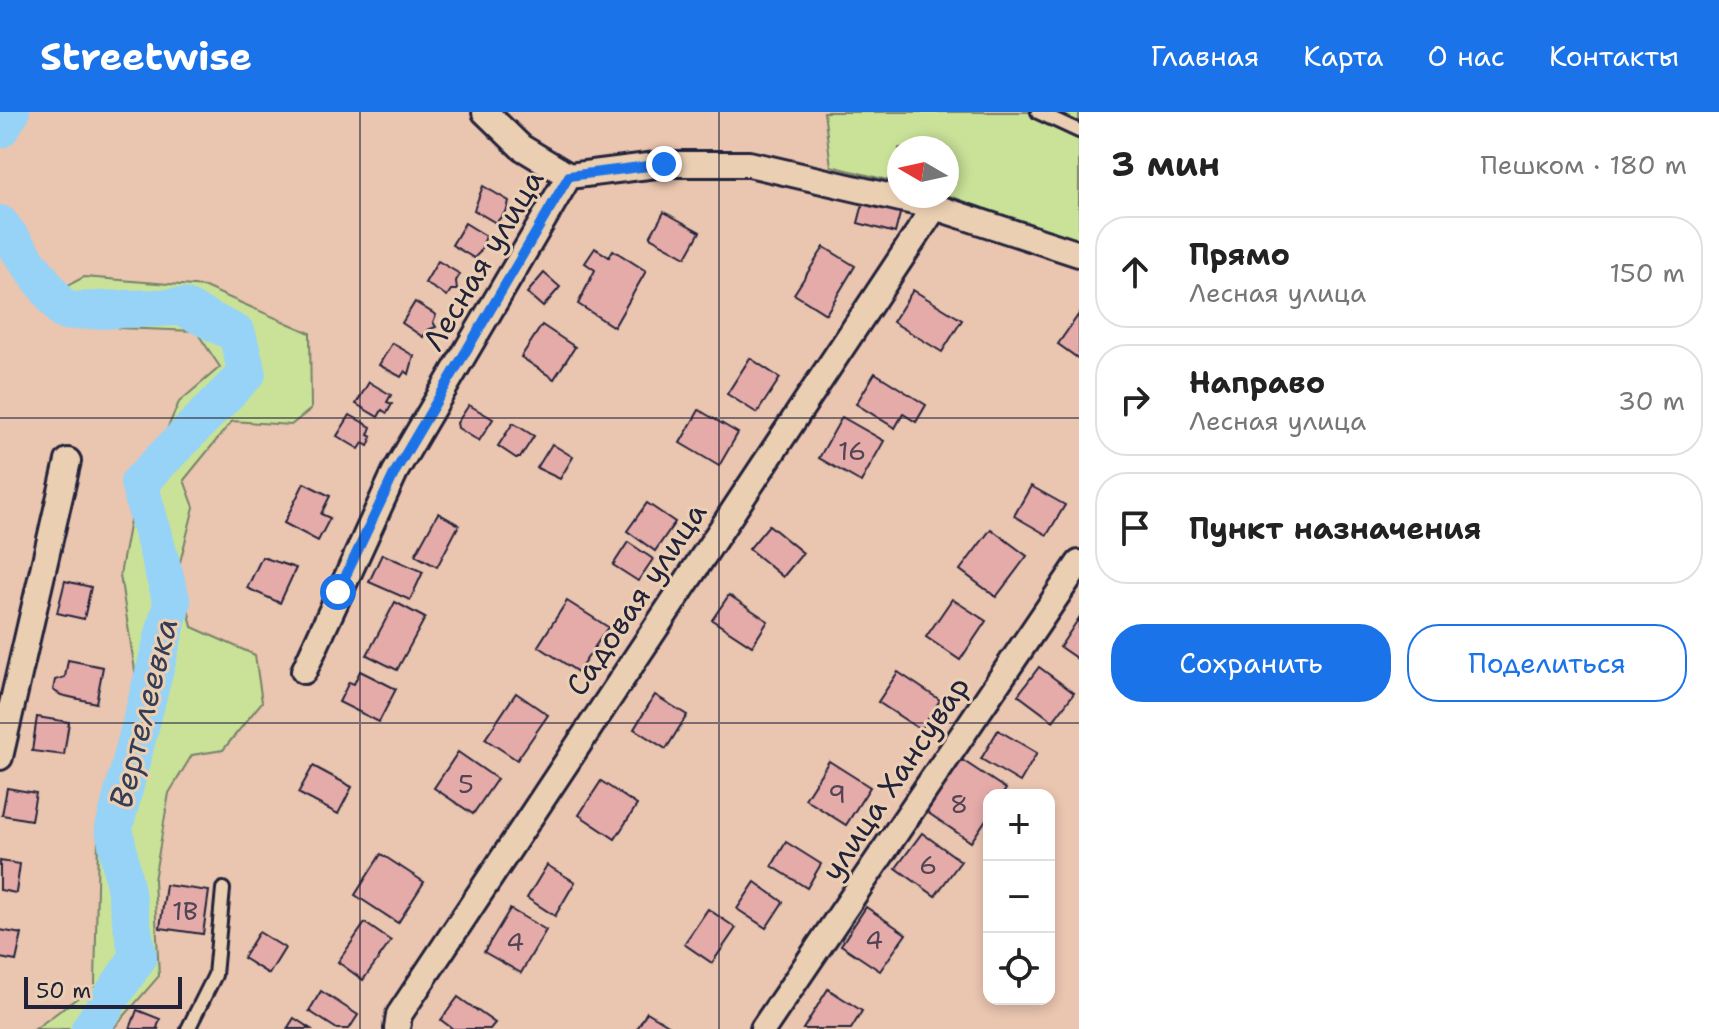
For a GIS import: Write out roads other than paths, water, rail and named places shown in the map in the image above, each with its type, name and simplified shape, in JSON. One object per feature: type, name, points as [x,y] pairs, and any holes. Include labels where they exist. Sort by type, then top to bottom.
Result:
[{"type":"street","points":[[485,112],[521,147],[569,176]]},
{"type":"street","name":"Лесная улица","points":[[304,671],[395,472],[569,176],[664,164],[749,164],[887,196]]},
{"type":"street","name":"Садовая улица","points":[[397,1029],[399,1015],[934,208]]},
{"type":"street","name":"Лесная улица","points":[[938,208],[1079,254]]},
{"type":"street","points":[[0,757],[68,461]]},
{"type":"street","name":"улица Хансувар","points":[[763,1029],[1079,563]]},
{"type":"lane","points":[[1038,112],[1079,131]]},
{"type":"lane","points":[[188,1029],[215,975],[223,889]]},
{"type":"waterway","name":"Вертелеевка","points":[[0,129],[11,112]]},
{"type":"waterway","name":"Вертелеевка","points":[[0,224],[64,311],[183,307],[237,334],[247,373],[139,483],[172,603],[114,828],[138,957],[90,1029]]}]
